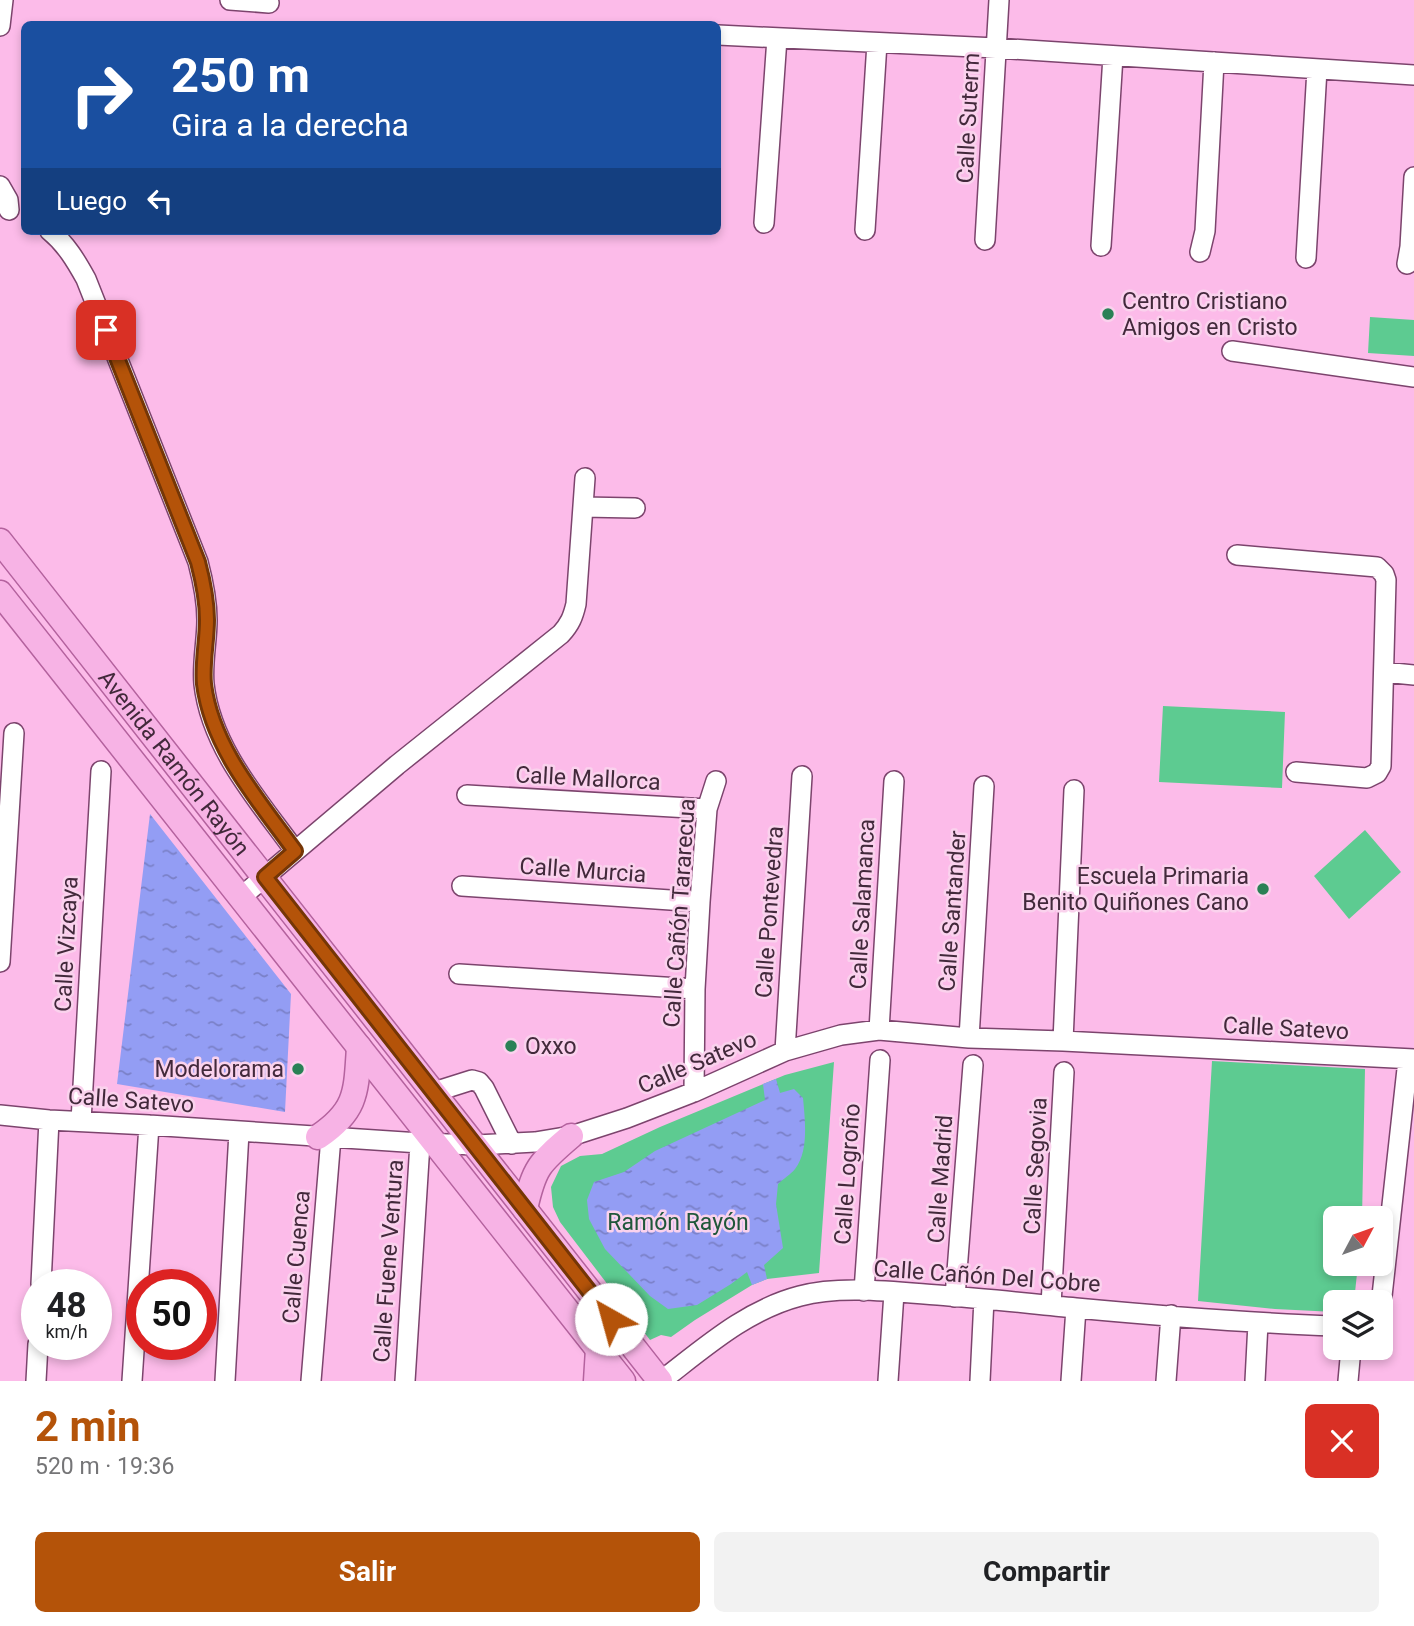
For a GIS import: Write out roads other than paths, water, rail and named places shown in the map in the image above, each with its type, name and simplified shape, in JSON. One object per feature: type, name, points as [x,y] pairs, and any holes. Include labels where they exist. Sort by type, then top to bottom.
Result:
[{"type":"main road","name":"Avenida Ramón Rayón","points":[[0,541],[660,1381]]},
{"type":"main road","name":"Avenida Ramón Rayón","points":[[0,593],[359,1047],[428,1144],[623,1381]]},
{"type":"main road","points":[[324,1137],[353,1100],[359,1047]]},
{"type":"main road","points":[[525,1209],[538,1167],[570,1136]]},
{"type":"main road","points":[[596,1381],[598,1349]]},
{"type":"street","points":[[0,26],[3,0]]},
{"type":"street","points":[[230,0],[269,3]]},
{"type":"street","name":"Calle Suterm","points":[[985,240],[999,0]]},
{"type":"street","points":[[721,35],[996,48],[1414,75]]},
{"type":"street","points":[[764,223],[777,38]]},
{"type":"street","points":[[865,230],[877,43]]},
{"type":"street","points":[[1101,246],[1113,56]]},
{"type":"street","points":[[1200,252],[1205,231],[1214,62]]},
{"type":"street","points":[[1306,258],[1318,69]]},
{"type":"street","points":[[1407,264],[1414,177]]},
{"type":"street","points":[[0,186],[11,212]]},
{"type":"street","points":[[54,235],[74,258],[86,279],[198,562],[205,588],[207,619],[204,681],[207,706],[217,732],[230,757],[295,851]]},
{"type":"street","points":[[1232,351],[1414,377]]},
{"type":"street","points":[[241,897],[397,765],[569,626],[576,604],[585,478]]},
{"type":"street","points":[[583,507],[635,508]]},
{"type":"street","points":[[1237,555],[1377,568],[1386,580],[1381,766],[1377,773],[1367,778],[1296,772]]},
{"type":"street","points":[[1384,671],[1414,675]]},
{"type":"street","points":[[0,962],[14,733]]},
{"type":"street","name":"Calle Vizcaya","points":[[80,1121],[101,771]]},
{"type":"street","name":"Calle Pontevedra","points":[[785,1051],[802,775]]},
{"type":"street","name":"Calle Cañón Tararecua","points":[[694,1092],[695,989],[706,809],[716,781]]},
{"type":"street","name":"Calle Salamanca","points":[[879,1030],[894,781]]},
{"type":"street","name":"Calle Santander","points":[[969,1038],[984,786]]},
{"type":"street","points":[[1063,1041],[1074,790]]},
{"type":"street","name":"Calle Mallorca","points":[[467,795],[706,809]]},
{"type":"street","name":"Calle Murcia","points":[[462,886],[700,902]]},
{"type":"street","points":[[459,974],[695,989]]},
{"type":"street","name":"Calle Satevo","points":[[0,1115],[428,1144],[512,1144],[570,1136],[694,1092],[785,1051],[841,1035],[879,1030],[969,1038],[1411,1059]]},
{"type":"street","points":[[1383,1290],[1411,1059]]},
{"type":"street","name":"Calle Logroño","points":[[864,1291],[880,1060]]},
{"type":"street","name":"Calle Madrid","points":[[955,1297],[973,1065]]},
{"type":"street","name":"Calle Segovia","points":[[1051,1305],[1065,1072]]},
{"type":"street","points":[[434,1092],[472,1080],[479,1082],[512,1144]]},
{"type":"street","points":[[42,1269],[50,1120]]},
{"type":"street","points":[[132,1381],[149,1125]]},
{"type":"street","points":[[225,1381],[239,1132]]},
{"type":"street","name":"Calle Cuenca","points":[[311,1381],[324,1137]]},
{"type":"street","name":"Calle Fuene Ventura","points":[[405,1381],[428,1144]]},
{"type":"street","name":"Calle Cañón Del Cobre","points":[[660,1381],[753,1314],[776,1303],[824,1291],[984,1299],[1258,1323],[1323,1326]]},
{"type":"street","points":[[888,1381],[894,1293]]},
{"type":"street","points":[[980,1381],[984,1299]]},
{"type":"street","points":[[1071,1381],[1076,1308]]},
{"type":"street","points":[[1166,1381],[1171,1315]]},
{"type":"street","points":[[1255,1381],[1258,1323]]},
{"type":"street","points":[[36,1381],[37,1360]]},
{"type":"street","points":[[1348,1381],[1350,1360]]},
{"type":"water","points":[[150,814],[291,994],[285,1112],[117,1084]]},
{"type":"water","name":"Ramón Rayón","points":[[776,1079],[780,1093],[794,1089],[803,1098],[805,1125],[799,1162],[778,1184],[776,1204],[783,1248],[764,1265],[767,1279],[752,1285],[747,1272],[697,1305],[668,1309],[650,1296],[605,1249],[589,1219],[587,1200],[594,1182],[624,1172],[655,1151],[765,1100],[763,1084]]},
{"type":"place","name":"Centro Cristiano Amigos en Cristo","points":[[1108,314]]},
{"type":"place","name":"Escuela Primaria Benito Quiñones Cano","points":[[1263,889]]},
{"type":"place","name":"Oxxo","points":[[511,1046]]},
{"type":"place","name":"Modelorama","points":[[298,1069]]}]
